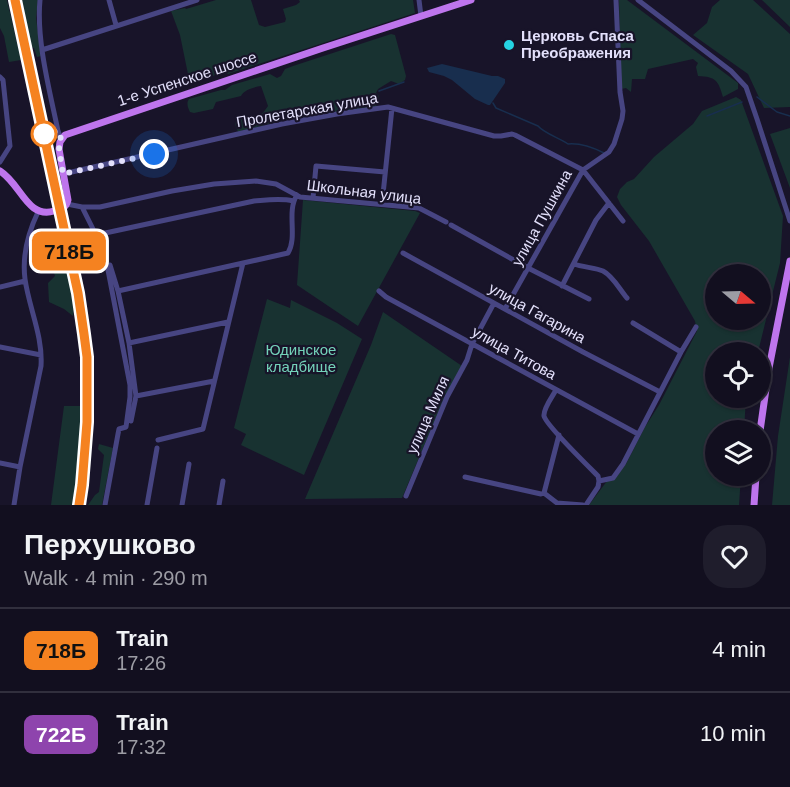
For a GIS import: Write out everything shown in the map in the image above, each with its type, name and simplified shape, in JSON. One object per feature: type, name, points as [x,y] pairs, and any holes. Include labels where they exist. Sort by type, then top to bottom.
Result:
[{"type":"main road","name":"1-е Успенское шоссе","points":[[61,139],[70,132],[471,0]]},
{"type":"main road","points":[[0,171],[38,212],[49,213],[63,209],[68,200],[59,149],[61,139]]},
{"type":"main road","points":[[762,420],[790,261]]},
{"type":"main road","points":[[754,505],[755,486]]},
{"type":"street","points":[[40,0],[39,21],[42,50],[61,139]]},
{"type":"street","points":[[109,0],[116,25]]},
{"type":"street","points":[[170,0],[172,8]]},
{"type":"street","points":[[42,50],[197,0]]},
{"type":"street","points":[[419,0],[421,16]]},
{"type":"street","points":[[616,0],[622,119],[609,152],[583,170],[623,221]]},
{"type":"street","points":[[638,0],[737,76],[746,87],[790,220]]},
{"type":"street","points":[[0,77],[3,80],[10,146],[0,162]]},
{"type":"street","name":"Пролетарская улица","points":[[63,174],[282,124],[388,107],[494,136],[515,135],[583,170]]},
{"type":"street","points":[[382,204],[392,108]]},
{"type":"street","points":[[313,198],[316,166],[385,172]]},
{"type":"street","name":"улица Пушкина","points":[[505,309],[583,170]]},
{"type":"street","name":"Школьная улица","points":[[67,204],[100,207],[172,191],[256,180],[276,184],[300,197],[419,208],[589,299]]},
{"type":"street","points":[[118,291],[289,251],[292,243],[293,201],[297,195]]},
{"type":"street","points":[[98,235],[254,201],[272,199],[293,201]]},
{"type":"street","points":[[562,286],[596,220],[609,203]]},
{"type":"street","points":[[82,207],[98,235],[118,291],[129,343],[136,396],[131,421]]},
{"type":"street","points":[[14,505],[38,383],[41,355],[24,267],[30,230],[38,212]]},
{"type":"street","points":[[98,235],[108,270],[130,385],[126,427],[119,429],[105,505]]},
{"type":"street","name":"улица Гагарина","points":[[403,253],[660,392]]},
{"type":"street","points":[[158,440],[203,429],[243,263]]},
{"type":"street","points":[[574,264],[607,273],[627,298]]},
{"type":"street","points":[[0,287],[25,281]]},
{"type":"street","name":"улица Титова","points":[[379,291],[386,297],[638,434]]},
{"type":"street","points":[[472,344],[494,303]]},
{"type":"street","points":[[129,343],[228,322]]},
{"type":"street","points":[[633,323],[681,352]]},
{"type":"street","points":[[599,481],[613,478],[623,464],[696,327]]},
{"type":"street","name":"улица Миля","points":[[406,496],[447,397],[467,360],[472,344]]},
{"type":"street","points":[[0,347],[41,355]]},
{"type":"street","points":[[136,396],[214,381]]},
{"type":"street","points":[[465,477],[544,493],[557,503],[584,505],[598,487],[598,476],[547,422],[544,415],[545,410],[556,390]]},
{"type":"street","points":[[544,493],[559,435]]},
{"type":"street","points":[[147,505],[157,448]]},
{"type":"street","points":[[0,464],[20,467]]},
{"type":"street","points":[[182,505],[189,464]]},
{"type":"street","points":[[219,505],[223,481]]},
{"type":"green space","points":[[0,0],[7,0],[21,60],[9,62],[4,36],[0,28]]},
{"type":"green space","points":[[20,0],[38,0],[36,18],[41,56],[37,57],[34,48],[31,47]]},
{"type":"green space","points":[[216,0],[251,0],[259,25],[265,27],[285,22],[283,9],[296,5],[300,2],[299,0],[413,0],[415,13],[228,74],[224,72],[190,84],[180,35],[171,11]]},
{"type":"green space","points":[[619,0],[627,0],[738,83],[738,89],[723,97],[715,80],[698,76],[696,67],[698,63],[693,59],[648,69],[645,79],[632,79],[631,92],[626,88],[621,89]]},
{"type":"green space","points":[[720,0],[753,0],[790,34],[790,107],[764,108],[748,74],[693,35],[707,23],[712,7]]},
{"type":"green space","points":[[762,0],[790,0],[790,27]]},
{"type":"green space","points":[[391,34],[395,35],[406,76],[405,80],[399,84],[391,81],[378,89],[376,107],[280,121],[238,132],[236,120],[263,113],[268,106],[261,86],[247,90],[241,96],[216,102],[213,109],[194,113],[190,112],[187,104],[189,99],[225,90],[232,85],[270,74],[277,78],[285,69]]},
{"type":"green space","points":[[736,97],[741,100],[783,216],[780,263],[771,299],[771,264],[705,264],[705,330],[763,330],[760,342],[705,342],[705,408],[745,408],[745,420],[705,420],[705,486],[740,486],[739,505],[589,505],[607,481],[614,480],[626,464],[697,331],[695,321],[649,241],[617,197],[620,189],[627,182],[634,179],[654,157],[693,124],[702,111]]},
{"type":"green space","points":[[790,128],[790,188],[770,134]]},
{"type":"green space","points":[[303,200],[420,213],[358,326],[297,285]]},
{"type":"green space","points":[[63,234],[75,304],[73,316],[49,302],[48,283],[55,276],[52,266],[46,264],[45,244],[47,238]]},
{"type":"green space","name":"Юдинское кладбище","points":[[267,299],[290,308],[291,300],[337,323],[362,339],[304,475],[241,445],[246,434],[234,428]]},
{"type":"green space","points":[[383,312],[462,366],[445,396],[402,498],[305,499],[371,345]]},
{"type":"green space","points":[[790,357],[790,505],[772,505],[778,436]]},
{"type":"green space","points":[[64,406],[83,406],[73,505],[51,505]]},
{"type":"green space","points":[[99,444],[113,448],[102,505],[88,505],[99,492],[104,455],[98,449]]},
{"type":"water","points":[[442,64],[498,76],[505,79],[505,83],[488,105],[475,99],[452,80],[429,72],[427,68]]},
{"type":"waterway","points":[[379,91],[404,82]]},
{"type":"waterway","points":[[757,97],[777,112],[790,116]]},
{"type":"waterway","points":[[707,116],[742,102]]},
{"type":"waterway","points":[[493,103],[496,108],[538,126],[568,144],[586,146],[604,153]]},
{"type":"railway","points":[[15,0],[78,293],[87,357],[87,422],[79,505]]},
{"type":"train","name":"718Б","points":[[15,0],[78,293],[87,357],[86,451],[79,505]]},
{"type":"place","name":"Церковь Спаса Преображения","points":[[509,45]]},
{"type":"route","points":[[44,134],[58,131],[61,139],[59,149],[63,174],[154,154]]}]
